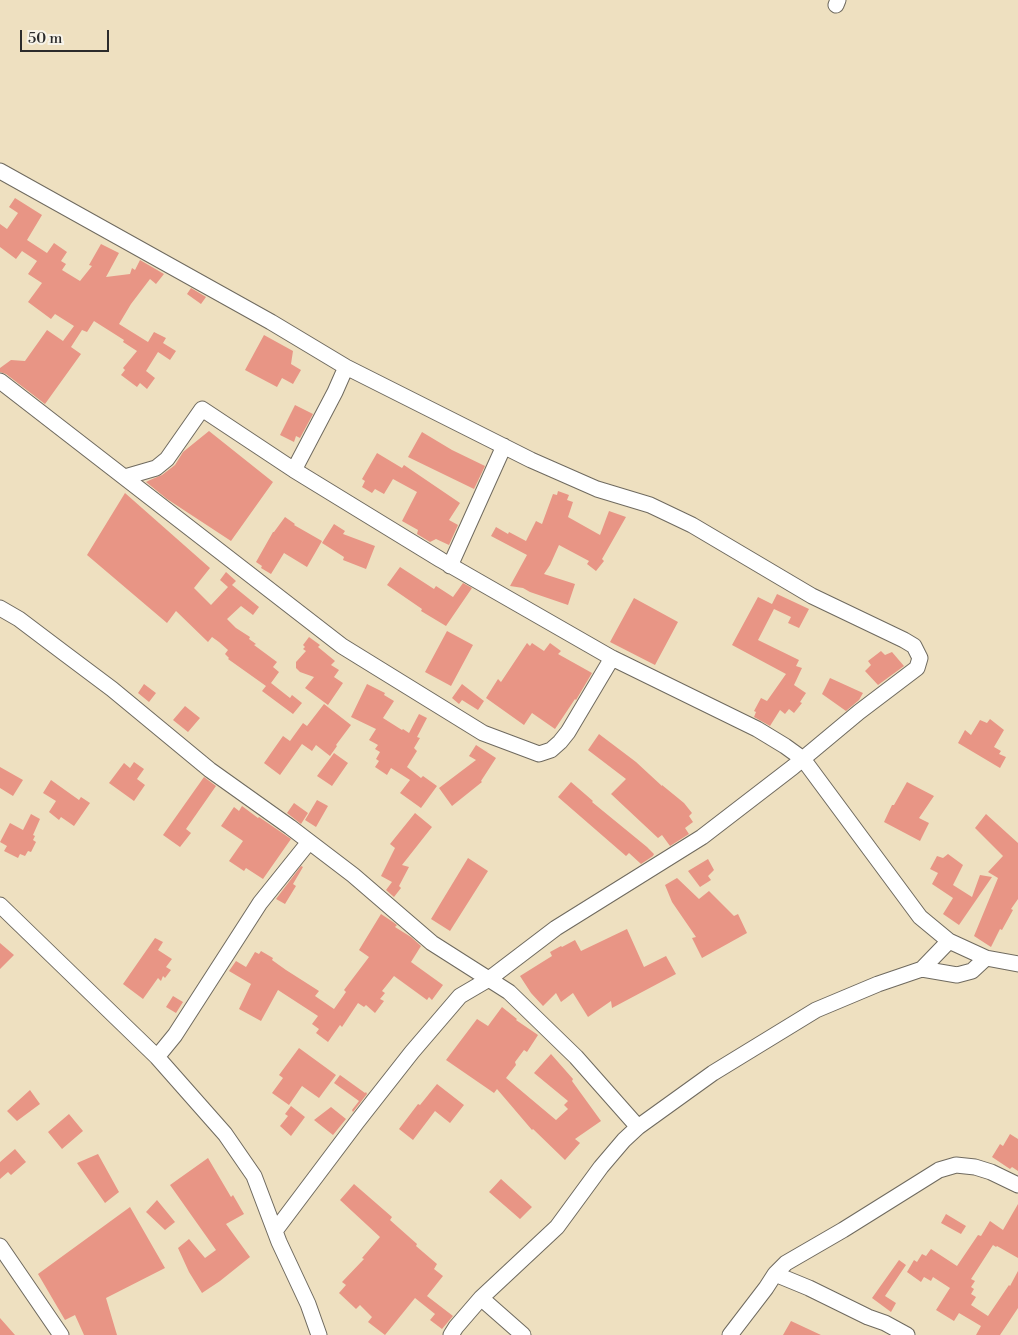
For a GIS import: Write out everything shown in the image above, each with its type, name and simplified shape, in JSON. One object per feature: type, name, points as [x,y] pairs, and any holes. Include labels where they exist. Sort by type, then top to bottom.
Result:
[{"type":"street","points":[[0,171],[271,322],[346,367],[532,460],[597,488],[650,505],[692,525],[812,596],[904,640],[914,646],[920,658],[917,668],[702,837],[556,928],[488,979],[460,996],[412,1052],[275,1231]]},
{"type":"street","points":[[294,470],[346,367]]},
{"type":"street","points":[[0,380],[342,646],[484,733],[539,754],[551,750],[568,732],[612,658]]},
{"type":"street","points":[[126,478],[156,468],[168,459],[202,409],[294,470],[450,566],[612,658],[757,730],[785,746],[802,759],[920,918],[949,940],[986,958],[1018,964]]},
{"type":"street","points":[[450,566],[504,446]]},
{"type":"street","points":[[0,608],[19,619],[64,652],[210,770],[290,827],[375,893],[432,943],[509,992],[576,1057],[638,1127]]},
{"type":"street","points":[[157,1057],[175,1035],[260,903],[309,842]]},
{"type":"street","points":[[0,905],[157,1057],[225,1134],[254,1176],[275,1231],[308,1304],[319,1335]]},
{"type":"street","points":[[451,1335],[481,1298],[557,1227],[602,1167],[624,1140],[638,1127],[713,1073],[816,1010],[878,984],[922,969],[949,940]]},
{"type":"street","points":[[922,969],[957,975],[972,972],[986,958]]},
{"type":"street","points":[[730,1335],[775,1274],[786,1263],[939,1170],[956,1164],[975,1167],[991,1172],[1018,1185]]},
{"type":"street","points":[[0,1246],[62,1335]]},
{"type":"street","points":[[775,1274],[817,1291],[907,1335]]},
{"type":"street","points":[[481,1298],[523,1335]]},
{"type":"building","points":[[15,198],[42,215],[27,240],[47,253],[54,243],[67,252],[61,261],[66,264],[62,270],[80,281],[92,266],[89,265],[101,244],[119,253],[106,277],[130,274],[132,268],[135,270],[140,260],[164,274],[156,284],[150,279],[119,324],[148,342],[154,332],[166,338],[163,343],[176,351],[170,360],[158,352],[146,371],[155,378],[147,389],[140,383],[137,387],[121,375],[125,370],[123,368],[137,351],[123,342],[124,340],[94,321],[87,332],[82,330],[71,347],[81,354],[45,404],[6,374],[0,372],[0,368],[11,360],[25,361],[47,330],[63,341],[74,326],[55,314],[51,319],[28,302],[42,283],[28,274],[37,261],[22,251],[16,259],[0,247],[0,224],[7,229],[18,213],[9,207]]},
{"type":"building","points":[[191,288],[206,297],[201,304],[187,294]]},
{"type":"building","points":[[264,335],[293,351],[291,364],[301,370],[293,384],[282,378],[277,387],[245,370]]},
{"type":"building","points":[[295,405],[313,414],[300,438],[296,436],[294,442],[280,435]]},
{"type":"building","points":[[209,431],[273,482],[231,541],[167,499],[146,482],[162,475],[175,465],[183,452]]},
{"type":"building","points":[[422,432],[452,450],[485,466],[474,489],[408,457]]},
{"type":"building","points":[[377,453],[402,468],[404,465],[460,503],[449,520],[458,525],[449,545],[436,539],[430,542],[417,534],[418,530],[402,521],[417,492],[393,479],[384,494],[375,489],[372,493],[362,487],[365,481],[362,479]]},
{"type":"building","points":[[558,491],[569,495],[567,500],[573,502],[568,517],[600,535],[609,511],[626,517],[602,559],[604,561],[596,571],[587,564],[589,561],[559,545],[544,574],[575,584],[568,605],[523,588],[510,586],[527,555],[491,536],[496,527],[526,541],[536,521],[542,524],[553,494],[557,495]]},
{"type":"building","points":[[125,493],[210,568],[194,588],[211,605],[228,587],[220,580],[226,572],[236,581],[232,585],[259,607],[253,615],[241,606],[227,619],[236,628],[250,637],[249,639],[256,644],[254,645],[277,662],[273,667],[279,672],[271,683],[290,698],[292,695],[302,703],[293,714],[262,691],[266,686],[228,659],[225,654],[228,650],[219,642],[212,637],[208,642],[176,611],[167,623],[87,555]]},
{"type":"building","points":[[285,517],[294,525],[322,541],[307,567],[284,553],[271,574],[261,568],[262,566],[256,562],[273,532]]},
{"type":"building","points":[[334,524],[345,531],[343,534],[375,546],[366,569],[343,560],[344,557],[322,543]]},
{"type":"building","points":[[400,567],[434,589],[436,586],[453,597],[463,583],[472,588],[446,626],[421,611],[422,609],[387,585]]},
{"type":"building","points":[[777,594],[809,609],[799,628],[788,623],[791,617],[774,609],[758,640],[799,660],[796,666],[802,668],[794,685],[806,693],[800,702],[802,703],[794,713],[789,709],[785,714],[780,710],[770,726],[754,717],[756,712],[754,711],[761,698],[767,701],[786,674],[732,645],[758,597],[772,604]]},
{"type":"building","points":[[634,598],[678,622],[655,665],[610,642]]},
{"type":"building","points":[[447,631],[473,645],[451,686],[425,672]]},
{"type":"building","points":[[309,637],[320,645],[318,647],[335,661],[331,665],[339,670],[334,677],[343,683],[328,705],[305,688],[314,677],[300,672],[296,668],[296,662],[306,651],[303,649],[305,647],[303,645]]},
{"type":"building","points":[[527,643],[530,646],[532,643],[544,651],[550,643],[561,651],[558,654],[592,673],[576,700],[555,729],[532,713],[524,725],[486,698],[498,679],[501,682]]},
{"type":"building","points":[[881,651],[885,655],[892,652],[904,666],[878,685],[865,671],[871,665],[868,661]]},
{"type":"building","points":[[830,678],[863,693],[859,700],[846,711],[822,694]]},
{"type":"building","points":[[144,684],[156,693],[149,702],[138,693]]},
{"type":"building","points":[[367,684],[385,693],[384,695],[394,701],[383,718],[402,730],[409,733],[419,714],[427,718],[417,737],[420,738],[414,748],[417,751],[407,767],[421,778],[423,776],[437,786],[421,808],[400,793],[410,780],[391,768],[387,775],[375,767],[379,761],[376,759],[380,752],[375,749],[378,745],[369,740],[376,729],[351,717]]},
{"type":"building","points":[[462,684],[484,701],[478,710],[462,700],[459,704],[452,698]]},
{"type":"building","points":[[324,704],[351,725],[330,756],[316,745],[312,751],[302,744],[280,775],[264,763],[283,736],[290,741],[303,723],[307,726]]},
{"type":"building","points":[[185,706],[200,718],[188,732],[173,720]]},
{"type":"building","points":[[990,719],[1004,730],[994,747],[1001,751],[999,754],[1006,757],[1000,768],[958,743],[965,730],[971,735],[980,720],[987,723]]},
{"type":"building","points":[[599,734],[636,762],[684,803],[692,813],[689,816],[693,822],[685,828],[689,834],[670,846],[662,835],[658,838],[611,794],[626,779],[588,750]]},
{"type":"building","points":[[476,745],[496,758],[482,782],[452,806],[439,788],[476,760],[469,756]]},
{"type":"building","points":[[334,753],[348,763],[332,786],[317,776]]},
{"type":"building","points":[[134,762],[144,769],[137,779],[145,785],[134,801],[109,783],[124,763],[130,768]]},
{"type":"building","points":[[0,767],[23,780],[13,796],[0,788]]},
{"type":"building","points":[[204,777],[216,786],[186,829],[191,833],[180,847],[163,835]]},
{"type":"building","points":[[51,780],[79,800],[81,797],[90,803],[74,826],[61,817],[59,820],[49,812],[56,801],[43,793]]},
{"type":"building","points":[[571,782],[592,802],[647,847],[654,854],[653,856],[641,864],[629,853],[626,856],[558,797]]},
{"type":"building","points":[[907,782],[934,796],[919,818],[929,823],[920,841],[884,822],[892,805],[894,805]]},
{"type":"building","points":[[317,800],[328,806],[316,827],[305,820]]},
{"type":"building","points":[[294,803],[308,813],[301,824],[287,813]]},
{"type":"building","points":[[242,806],[291,839],[263,879],[246,868],[244,871],[229,861],[243,841],[221,826],[234,807],[239,811]]},
{"type":"building","points":[[415,813],[432,827],[402,865],[409,867],[399,886],[401,888],[394,897],[386,890],[392,882],[381,876],[395,848],[390,844]]},
{"type":"building","points":[[31,814],[40,819],[33,835],[35,836],[33,840],[36,842],[31,852],[28,851],[25,856],[20,854],[18,858],[4,851],[7,846],[0,842],[10,823],[23,830]]},
{"type":"building","points":[[986,814],[1018,843],[1018,899],[991,947],[974,936],[998,878],[988,872],[1003,856],[975,828]]},
{"type":"building","points":[[948,854],[963,865],[953,885],[972,897],[980,875],[992,877],[959,925],[943,914],[953,898],[932,884],[938,873],[930,869],[937,856],[943,858]]},
{"type":"building","points":[[468,858],[488,871],[450,931],[431,919]]},
{"type":"building","points":[[708,859],[714,870],[708,876],[711,880],[700,887],[688,871]]},
{"type":"building","points":[[301,866],[303,867],[293,884],[296,886],[285,904],[276,899]]},
{"type":"building","points":[[677,878],[699,899],[709,891],[734,916],[738,914],[747,933],[702,958],[692,938],[696,937],[672,902],[665,885]]},
{"type":"building","points":[[381,914],[421,946],[411,962],[443,985],[432,1000],[429,997],[427,1000],[394,976],[382,991],[385,993],[380,999],[384,1001],[375,1013],[366,1005],[364,1007],[358,1003],[342,1027],[340,1025],[328,1042],[316,1033],[319,1029],[312,1024],[318,1016],[278,990],[261,1021],[239,1009],[251,984],[229,971],[236,961],[246,967],[255,952],[259,954],[261,951],[319,991],[315,996],[334,1009],[346,992],[344,990],[369,957],[359,950]]},
{"type":"building","points":[[627,929],[644,967],[666,956],[676,974],[612,1008],[611,1001],[588,1017],[573,993],[561,1002],[556,993],[543,1006],[531,993],[520,976],[552,956],[550,952],[561,946],[575,940],[581,951]]},
{"type":"building","points":[[155,938],[163,942],[158,950],[172,959],[166,967],[171,970],[165,978],[163,976],[161,981],[158,978],[143,999],[123,984]]},
{"type":"building","points":[[0,943],[14,955],[0,969]]},
{"type":"building","points":[[173,996],[183,1002],[176,1013],[166,1007]]},
{"type":"building","points":[[502,1007],[516,1020],[538,1035],[527,1052],[524,1050],[515,1062],[516,1065],[506,1078],[556,1120],[568,1109],[564,1105],[568,1101],[534,1073],[551,1054],[573,1079],[572,1081],[601,1121],[575,1139],[580,1143],[565,1160],[532,1130],[497,1089],[494,1093],[446,1060],[477,1019],[488,1026]]},
{"type":"building","points":[[299,1048],[336,1075],[319,1098],[302,1086],[289,1105],[272,1093],[283,1078],[279,1075]]},
{"type":"building","points":[[340,1075],[367,1094],[353,1112],[352,1110],[359,1101],[334,1083]]},
{"type":"building","points":[[437,1084],[464,1105],[450,1123],[435,1111],[413,1140],[399,1129],[418,1104],[420,1105]]},
{"type":"building","points":[[30,1090],[40,1104],[17,1121],[7,1111]]},
{"type":"building","points":[[291,1106],[305,1117],[291,1136],[280,1126],[288,1116],[285,1114]]},
{"type":"building","points":[[331,1107],[346,1119],[333,1135],[314,1120]]},
{"type":"building","points":[[69,1114],[83,1131],[62,1149],[48,1132]]},
{"type":"building","points":[[1010,1134],[1018,1139],[1018,1171],[1012,1167],[1010,1169],[992,1157],[1000,1144],[1003,1146]]},
{"type":"building","points":[[15,1149],[26,1162],[11,1175],[8,1172],[0,1179],[0,1162]]},
{"type":"building","points":[[98,1154],[119,1192],[105,1203],[77,1163]]},
{"type":"building","points":[[208,1158],[231,1197],[233,1195],[244,1214],[226,1224],[250,1257],[202,1293],[189,1272],[178,1248],[189,1239],[205,1258],[216,1250],[170,1185]]},
{"type":"building","points":[[501,1179],[532,1207],[520,1219],[489,1192]]},
{"type":"building","points":[[354,1184],[392,1217],[390,1220],[437,1264],[434,1269],[443,1276],[427,1296],[453,1316],[442,1329],[430,1320],[435,1314],[415,1298],[385,1335],[368,1322],[372,1317],[360,1305],[356,1309],[339,1293],[346,1285],[342,1282],[364,1259],[362,1258],[380,1237],[340,1200]]},
{"type":"building","points":[[157,1200],[175,1222],[165,1230],[146,1212]]},
{"type":"building","points":[[1018,1204],[1018,1258],[993,1245],[971,1279],[975,1281],[971,1287],[974,1289],[971,1294],[976,1297],[971,1305],[988,1316],[1010,1286],[1018,1271],[1018,1308],[1000,1335],[976,1335],[981,1326],[959,1313],[954,1321],[936,1310],[950,1288],[933,1277],[931,1281],[924,1277],[921,1282],[907,1272],[914,1260],[917,1262],[922,1254],[926,1256],[931,1249],[957,1266],[978,1235],[981,1236],[990,1221],[1003,1230]]},
{"type":"building","points":[[130,1207],[165,1268],[106,1298],[117,1335],[84,1335],[75,1315],[65,1320],[38,1274]]},
{"type":"building","points":[[946,1214],[966,1226],[961,1234],[941,1223]]},
{"type":"building","points":[[899,1260],[906,1265],[885,1296],[896,1303],[891,1312],[872,1298]]},
{"type":"building","points":[[0,1318],[15,1335],[0,1335]]},
{"type":"building","points":[[791,1321],[821,1335],[783,1335]]}]
